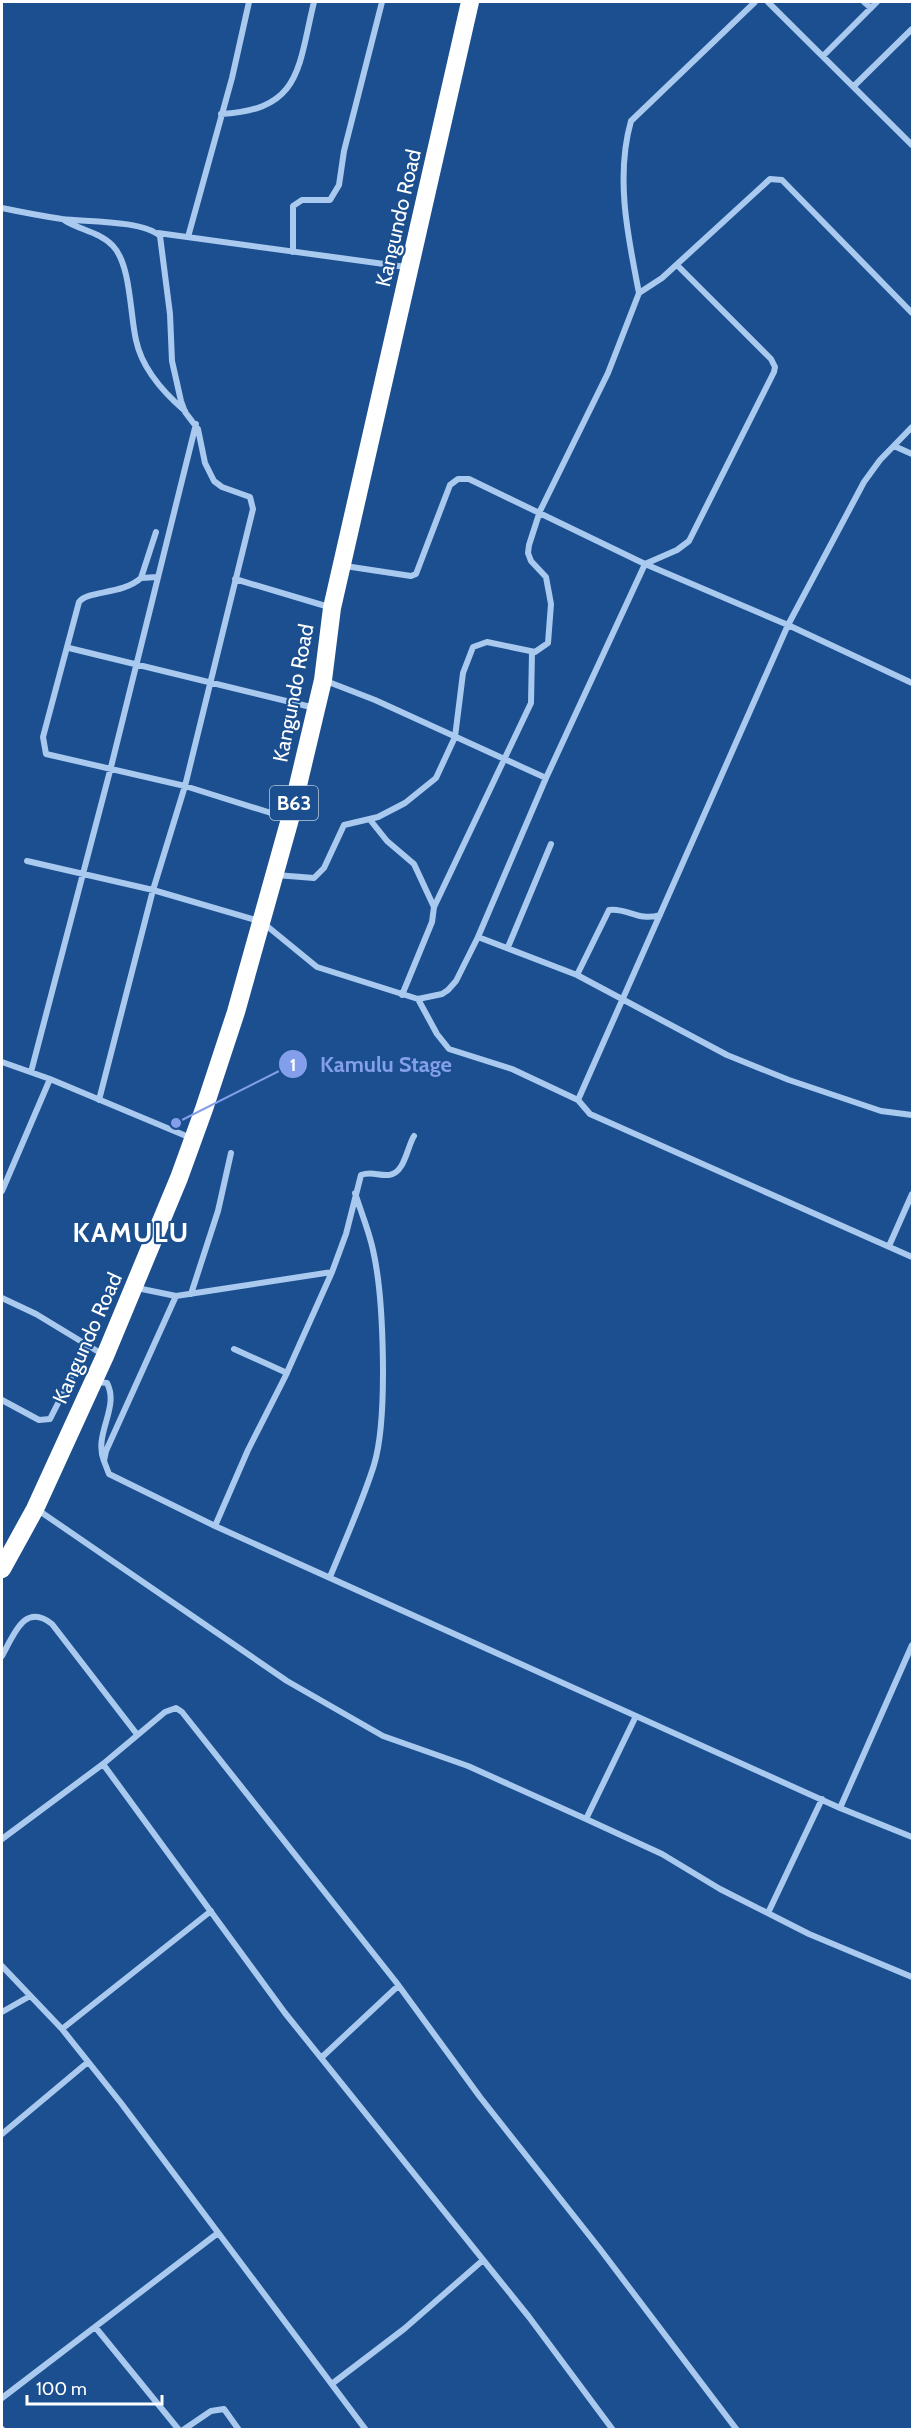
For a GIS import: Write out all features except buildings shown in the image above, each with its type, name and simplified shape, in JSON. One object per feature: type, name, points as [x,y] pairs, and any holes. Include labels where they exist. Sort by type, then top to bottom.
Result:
[{"type":"highway","name":"Kangundo Road","points":[[2,1569],[35,1509],[93,1383],[194,1139],[261,922],[290,819],[323,680],[332,608],[470,2]]},
{"type":"street","points":[[188,237],[249,2]]},
{"type":"street","points":[[221,114],[247,113],[273,102],[294,80],[314,2]]},
{"type":"street","points":[[293,252],[293,206],[302,200],[330,200],[339,185],[344,152],[382,2]]},
{"type":"street","points":[[275,875],[314,878],[324,868],[344,825],[371,821],[405,803],[436,778],[455,737],[463,673],[473,647],[487,642],[532,652],[542,650],[550,634],[551,604],[546,577],[528,553],[540,511],[608,373],[639,293],[629,240],[623,172],[624,143],[631,121],[754,2]]},
{"type":"street","points":[[768,2],[824,55],[912,145]]},
{"type":"street","points":[[864,2],[871,8]]},
{"type":"street","points":[[824,55],[877,2]]},
{"type":"street","points":[[854,86],[912,29]]},
{"type":"street","points":[[639,293],[677,266],[771,179],[776,178],[782,180],[912,314]]},
{"type":"street","points":[[5,209],[409,268]]},
{"type":"street","points":[[62,219],[93,232],[114,246],[121,260],[128,286],[136,343],[159,389],[196,423],[205,463],[214,481],[222,487],[250,497],[253,509],[184,786],[153,890],[99,1100]]},
{"type":"street","points":[[157,233],[163,246],[175,379],[185,412]]},
{"type":"street","points":[[27,861],[153,890],[261,922],[317,967],[402,995],[418,999],[442,994],[448,990],[456,981],[478,937],[546,778],[645,564],[677,550],[688,541],[775,367],[771,359],[677,266]]},
{"type":"street","points":[[31,1072],[111,767],[196,423]]},
{"type":"street","points":[[578,1100],[788,625],[864,482],[912,427]]},
{"type":"street","points":[[894,446],[912,454]]},
{"type":"street","points":[[342,565],[411,576],[416,573],[450,485],[458,478],[469,479],[540,511],[645,564],[788,625],[912,683]]},
{"type":"street","points":[[141,578],[156,532]]},
{"type":"street","points":[[158,577],[141,578],[119,591],[82,598],[43,737],[46,754],[111,767],[184,786],[290,819]]},
{"type":"street","points":[[235,579],[332,608]]},
{"type":"street","points":[[69,648],[316,708]]},
{"type":"street","points":[[402,995],[432,922],[434,907],[531,703],[532,652]]},
{"type":"street","points":[[323,680],[375,700],[546,778]]},
{"type":"street","points":[[371,821],[387,841],[414,864],[434,907]]},
{"type":"street","points":[[508,946],[550,844]]},
{"type":"street","points":[[577,975],[609,910],[615,909],[641,918],[660,915]]},
{"type":"street","points":[[478,937],[508,946],[577,975],[727,1055],[789,1080],[881,1111],[912,1115]]},
{"type":"street","points":[[418,999],[437,1034],[449,1049],[512,1069],[578,1100],[590,1114],[912,1257]]},
{"type":"street","points":[[2,1062],[50,1079],[194,1139]]},
{"type":"street","points":[[2,1191],[50,1079]]},
{"type":"street","points":[[215,1526],[248,1450],[287,1373],[332,1272],[346,1234],[361,1175],[370,1172],[391,1175],[396,1172],[414,1136]]},
{"type":"street","points":[[192,1294],[218,1211],[231,1153]]},
{"type":"street","points":[[330,1577],[374,1465],[380,1425],[382,1338],[374,1251],[355,1193]]},
{"type":"street","points":[[889,1246],[912,1194]]},
{"type":"street","points":[[134,1287],[176,1296],[332,1272]]},
{"type":"street","points":[[104,1461],[106,1451],[176,1296]]},
{"type":"street","points":[[2,1298],[36,1314],[105,1356]]},
{"type":"street","points":[[2,1400],[39,1420],[50,1419],[87,1346]]},
{"type":"street","points":[[234,1350],[287,1373]]},
{"type":"street","points":[[93,1383],[107,1383],[111,1396],[100,1442],[109,1474],[115,1478],[215,1526],[840,1808],[912,1838]]},
{"type":"street","points":[[35,1509],[287,1682],[382,1736],[468,1766],[586,1819],[662,1854],[720,1889],[809,1934],[912,1977]]},
{"type":"street","points":[[2,1656],[22,1622],[28,1617],[44,1617],[52,1624],[136,1733]]},
{"type":"street","points":[[840,1808],[912,1645]]},
{"type":"street","points":[[2,1839],[103,1764],[136,1733],[169,1709],[182,1712],[398,1986],[480,2097],[600,2249],[737,2430]]},
{"type":"street","points":[[586,1819],[636,1716]]},
{"type":"street","points":[[103,1764],[321,2058],[529,2317],[613,2430]]},
{"type":"street","points":[[768,1913],[822,1799]]},
{"type":"street","points":[[62,2029],[112,1992],[211,1911]]},
{"type":"street","points":[[2,1966],[62,2029],[88,2062],[333,2383],[366,2430]]},
{"type":"street","points":[[321,2058],[398,1986]]},
{"type":"street","points":[[2,2012],[30,1996]]},
{"type":"street","points":[[2,2134],[88,2062]]},
{"type":"street","points":[[2,2398],[218,2233]]},
{"type":"street","points":[[333,2383],[404,2329],[482,2261]]},
{"type":"street","points":[[96,2328],[181,2430],[211,2411],[224,2409],[239,2430]]},
{"type":"place","name":"Kamulu Stage","points":[[176,1123]]},
{"type":"district","name":"KAMULU","points":[[131,1232]]}]
